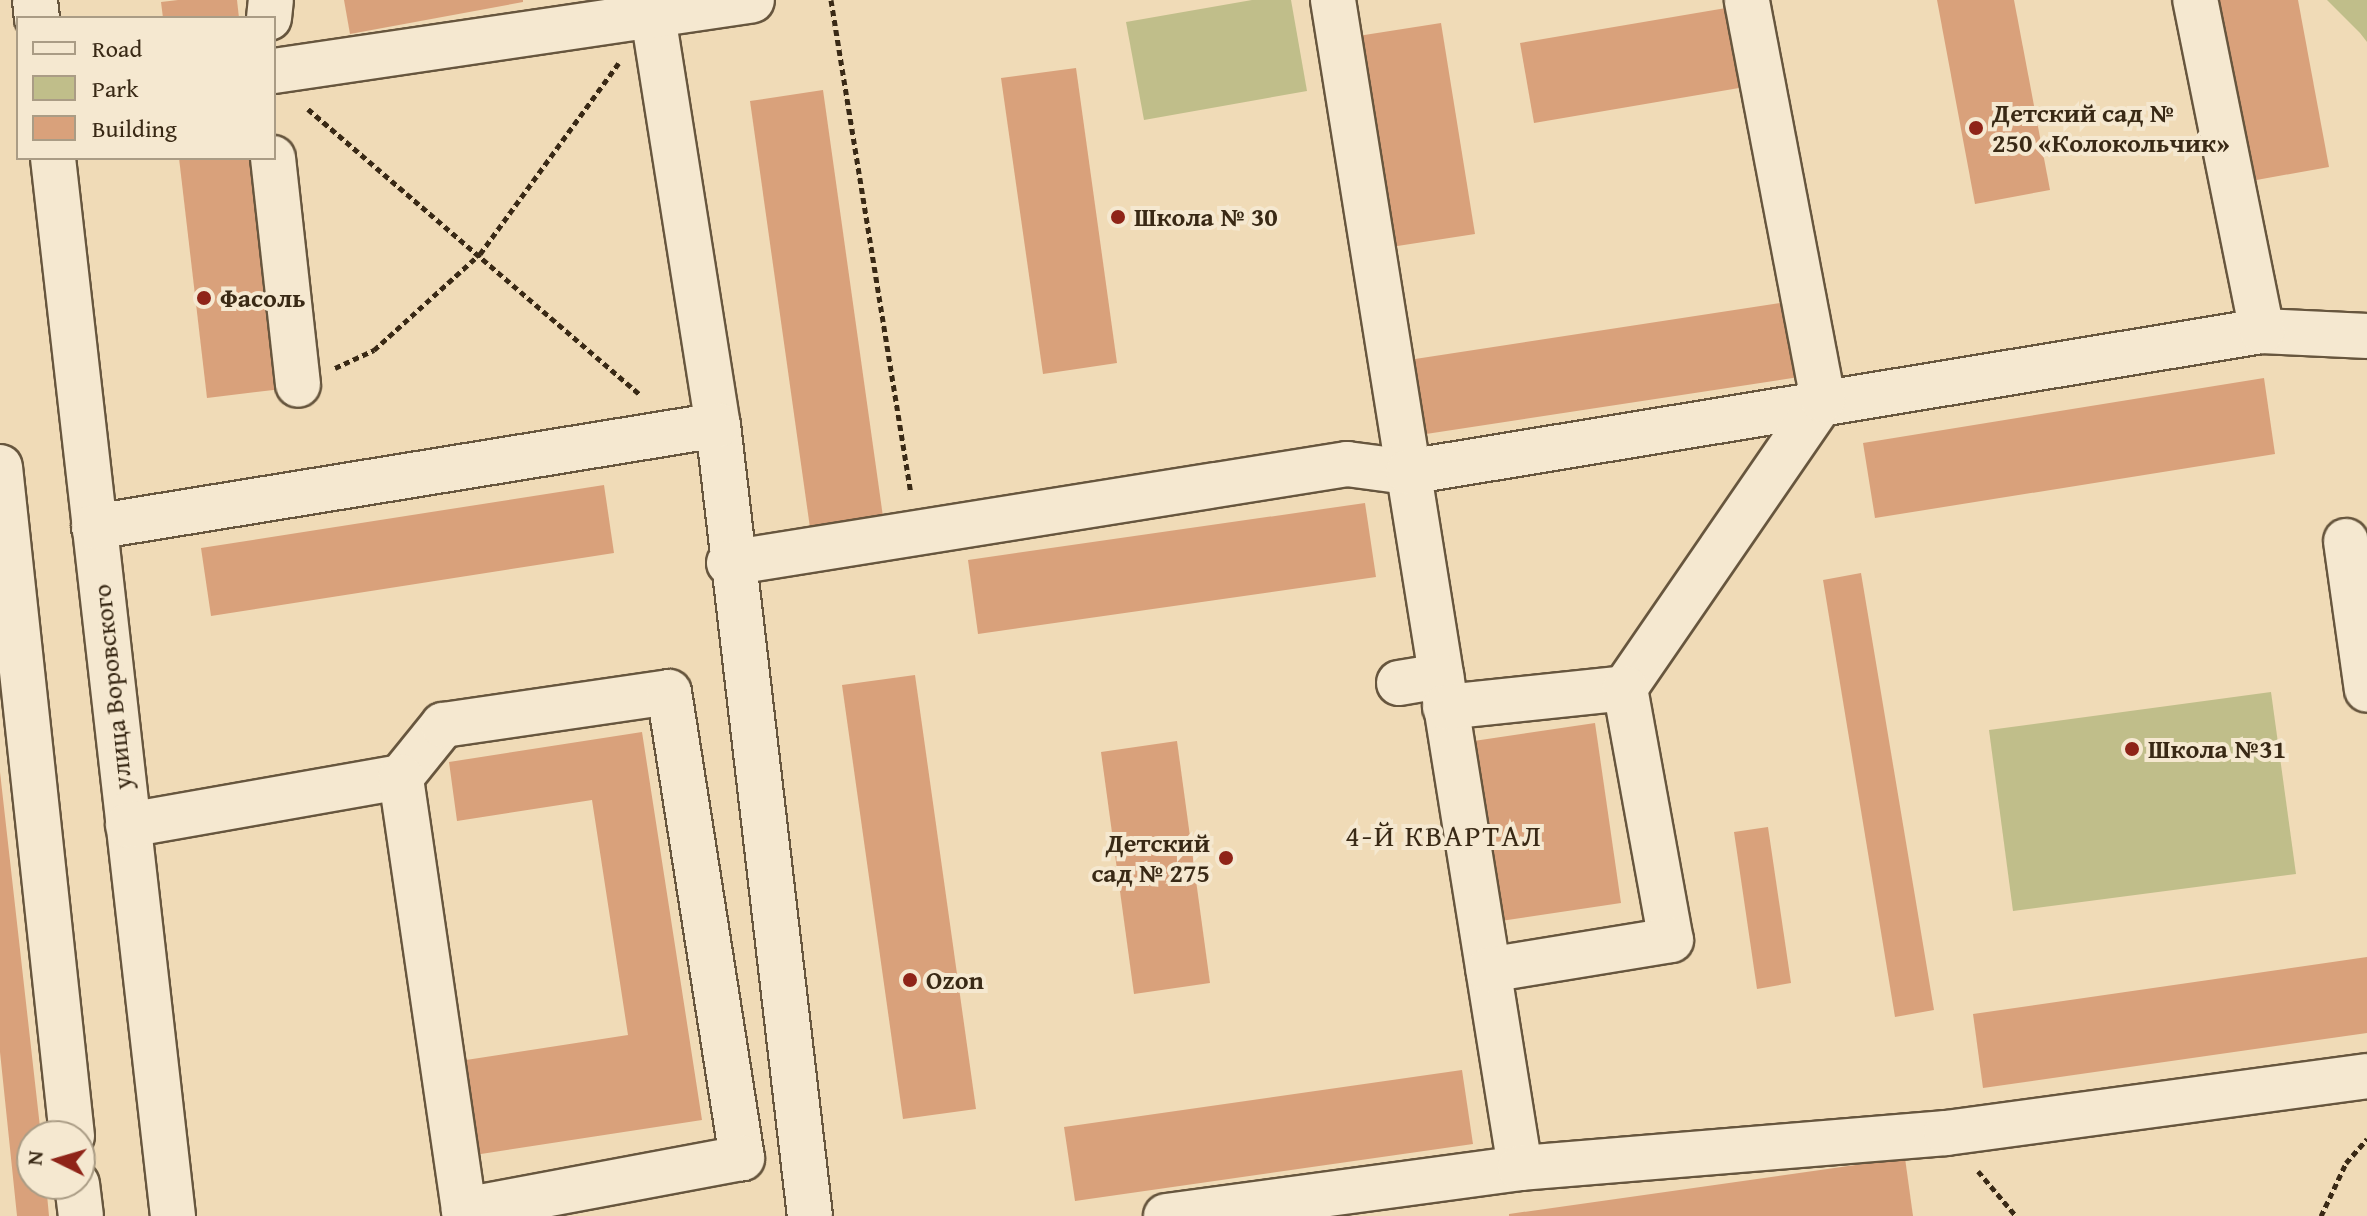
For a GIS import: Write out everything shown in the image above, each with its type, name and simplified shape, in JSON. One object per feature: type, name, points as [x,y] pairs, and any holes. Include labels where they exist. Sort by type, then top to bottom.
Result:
[{"type":"street","points":[[286,86],[752,0]]},
{"type":"street","points":[[1333,0],[1520,1168]]},
{"type":"street","points":[[1488,970],[1671,940],[1625,688],[1823,400],[1747,0]]},
{"type":"street","points":[[2195,0],[2262,331]]},
{"type":"street","points":[[653,16],[698,428],[729,563],[810,1216]]},
{"type":"street","name":"улица Воровского","points":[[53,160],[173,1216]]},
{"type":"street","points":[[273,160],[298,385]]},
{"type":"street","points":[[729,563],[1347,464],[1408,472],[1823,400],[2262,331],[2367,336]]},
{"type":"street","points":[[94,527],[698,428]]},
{"type":"street","points":[[0,467],[70,1120]]},
{"type":"street","points":[[2346,541],[2367,690]]},
{"type":"street","points":[[1399,683],[1443,692],[1625,688]]},
{"type":"street","points":[[128,825],[401,777],[443,725],[669,692],[742,1158],[464,1210],[401,777]]},
{"type":"street","points":[[1166,1216],[1520,1168],[1946,1133],[2367,1076]]},
{"type":"path","points":[[831,0],[917,533]]},
{"type":"path","points":[[298,385],[374,350],[480,254],[653,16]]},
{"type":"path","points":[[286,86],[480,254],[698,428]]},
{"type":"path","points":[[1946,1133],[2016,1216]]},
{"type":"path","points":[[2321,1216],[2346,1163],[2367,1139]]},
{"type":"green space","points":[[1252,0],[1291,0],[1307,91],[1144,120],[1126,22]]},
{"type":"green space","points":[[2327,0],[2367,0],[2367,42],[2360,33]]},
{"type":"green space","points":[[2271,692],[2296,874],[2013,911],[1989,730]]},
{"type":"building","points":[[237,0],[239,16],[163,16],[161,2]]},
{"type":"building","points":[[344,0],[523,0],[523,2],[350,34]]},
{"type":"building","points":[[1937,0],[2014,0],[2050,190],[1975,204]]},
{"type":"building","points":[[2217,0],[2298,0],[2329,167],[2251,181]]},
{"type":"building","points":[[1726,8],[1739,88],[1534,123],[1520,43]]},
{"type":"building","points":[[1441,23],[1475,234],[1391,247],[1358,36]]},
{"type":"building","points":[[1076,68],[1117,363],[1043,374],[1001,78]]},
{"type":"building","points":[[823,90],[884,524],[811,535],[750,101]]},
{"type":"building","points":[[179,160],[255,160],[282,389],[207,398]]},
{"type":"building","points":[[1787,302],[1799,377],[1413,436],[1402,361]]},
{"type":"building","points":[[2264,378],[2275,454],[1875,518],[1863,443]]},
{"type":"building","points":[[604,485],[614,553],[211,616],[201,548]]},
{"type":"building","points":[[1365,503],[1376,577],[978,634],[968,560]]},
{"type":"building","points":[[1861,573],[1934,1010],[1895,1017],[1823,580]]},
{"type":"building","points":[[915,675],[976,1109],[903,1119],[842,685]]},
{"type":"building","points":[[1595,723],[1621,903],[1494,922],[1467,742]]},
{"type":"building","points":[[642,732],[702,1120],[468,1156],[453,1062],[628,1035],[592,800],[457,821],[449,762]]},
{"type":"building","points":[[1177,741],[1210,983],[1134,994],[1101,752]]},
{"type":"building","points":[[0,772],[39,1120],[16,1120],[16,1200],[48,1200],[49,1216],[17,1216],[0,1052]]},
{"type":"building","points":[[1768,827],[1791,983],[1757,989],[1734,832]]},
{"type":"building","points":[[2367,957],[2367,1033],[1983,1088],[1973,1014]]},
{"type":"building","points":[[1462,1070],[1473,1144],[1075,1201],[1064,1127]]},
{"type":"building","points":[[1905,1158],[1913,1216],[1509,1216],[1509,1214]]},
{"type":"place","name":"Детский сад № 250 «Колокольчик»","points":[[1976,128]]},
{"type":"place","name":"Школа № 30","points":[[1118,217]]},
{"type":"place","name":"Фасоль","points":[[204,298]]},
{"type":"place","name":"Школа №31","points":[[2132,749]]},
{"type":"place","name":"Детский сад № 275","points":[[1226,858]]},
{"type":"place","name":"Ozon","points":[[910,980]]},
{"type":"district","name":"4-Й КВАРТАЛ","points":[[1444,835]]}]
